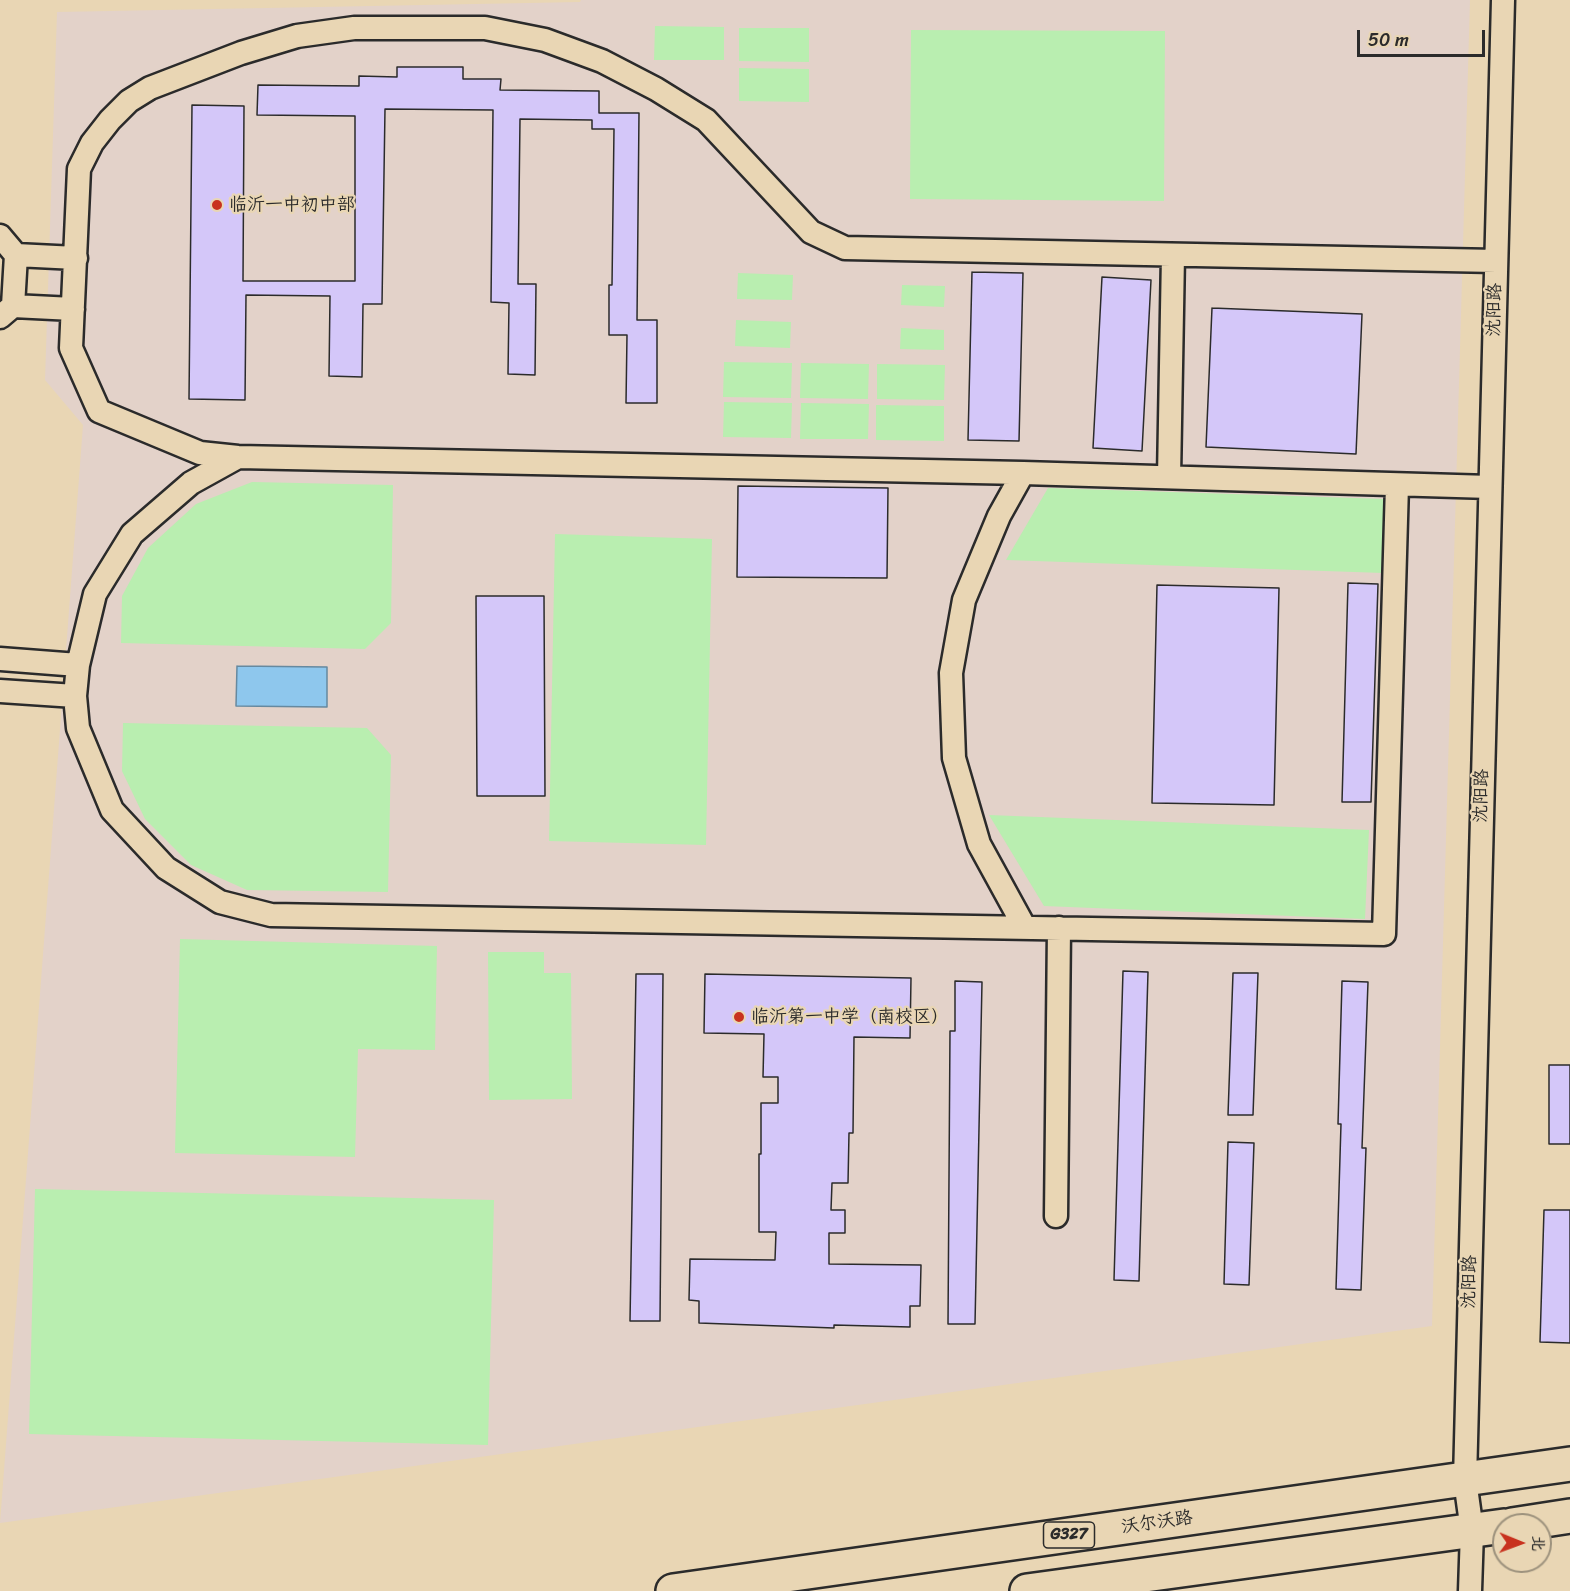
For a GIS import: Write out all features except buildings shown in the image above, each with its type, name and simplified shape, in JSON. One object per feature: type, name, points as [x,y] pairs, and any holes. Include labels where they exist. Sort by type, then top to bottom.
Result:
[{"type":"highway","name":"沃尔沃路","points":[[673,1591],[1570,1464]]},
{"type":"highway","points":[[1552,1519],[1570,1516]]},
{"type":"highway","points":[[1027,1591],[1492,1528]]},
{"type":"street","name":"沈阳路","points":[[1470,1591],[1472,1531],[1465,1480],[1503,0]]},
{"type":"street","points":[[1490,487],[1023,473],[238,458],[200,453],[99,411],[71,348],[79,169],[92,143],[110,120],[129,101],[150,88],[241,53],[297,36],[354,28],[485,28],[545,40],[602,61],[656,89],[706,120],[811,232],[845,248],[1496,261]]},
{"type":"street","points":[[0,236],[16,255],[76,258]]},
{"type":"street","points":[[16,255],[7,311],[73,309]]},
{"type":"street","points":[[1169,477],[1173,255]]},
{"type":"street","points":[[238,458],[191,483],[132,534],[95,594],[78,665],[75,696],[78,728],[112,810],[166,868],[220,902],[271,915],[1384,934],[1396,484]]},
{"type":"street","points":[[1023,473],[999,516],[964,600],[951,673],[954,758],[979,844],[1025,927]]},
{"type":"street","points":[[0,659],[78,665]]},
{"type":"street","points":[[0,691],[75,696]]},
{"type":"street","points":[[1056,1216],[1059,928]]},
{"type":"shaded area","name":"临沂第一中学（南校区）","points":[[581,0],[1470,0],[1432,1326],[0,1523],[83,425],[45,380],[57,12],[580,2]]},
{"type":"green space","points":[[655,26],[724,27],[724,60],[654,60]]},
{"type":"green space","points":[[739,28],[809,28],[809,62],[739,61]]},
{"type":"green space","points":[[911,30],[1165,31],[1164,201],[910,199]]},
{"type":"green space","points":[[739,68],[809,69],[809,102],[739,101]]},
{"type":"green space","points":[[738,273],[793,275],[792,300],[737,299]]},
{"type":"green space","points":[[902,285],[945,286],[944,307],[901,305]]},
{"type":"green space","points":[[736,320],[791,322],[790,348],[735,346]]},
{"type":"green space","points":[[901,328],[944,330],[944,350],[900,349]]},
{"type":"green space","points":[[724,362],[792,363],[791,398],[723,397]]},
{"type":"green space","points":[[801,363],[869,364],[868,399],[800,398]]},
{"type":"green space","points":[[877,364],[945,365],[944,400],[877,399]]},
{"type":"green space","points":[[724,402],[792,403],[791,438],[723,437]]},
{"type":"green space","points":[[801,403],[869,404],[868,439],[800,439]]},
{"type":"green space","points":[[876,405],[944,406],[944,441],[876,440]]},
{"type":"green space","points":[[252,482],[393,485],[391,623],[365,649],[121,643],[122,596],[148,548],[196,504]]},
{"type":"green space","points":[[1048,488],[1385,499],[1383,573],[1006,560]]},
{"type":"green space","points":[[555,534],[712,539],[706,845],[549,841]]},
{"type":"green space","points":[[123,723],[367,728],[391,755],[388,892],[247,890],[191,865],[145,819],[122,771]]},
{"type":"green space","points":[[989,815],[1369,830],[1365,919],[1044,906]]},
{"type":"green space","points":[[180,939],[437,946],[435,1050],[358,1049],[355,1157],[175,1153]]},
{"type":"green space","points":[[488,952],[544,952],[544,973],[571,973],[572,1099],[489,1100]]},
{"type":"green space","points":[[35,1189],[494,1200],[488,1445],[29,1434]]},
{"type":"water","points":[[237,666],[327,667],[327,707],[236,706]]},
{"type":"place","name":"临沂一中初中部","points":[[217,205]]},
{"type":"place","name":"临沂第一中学（南校区）","points":[[739,1017]]}]
